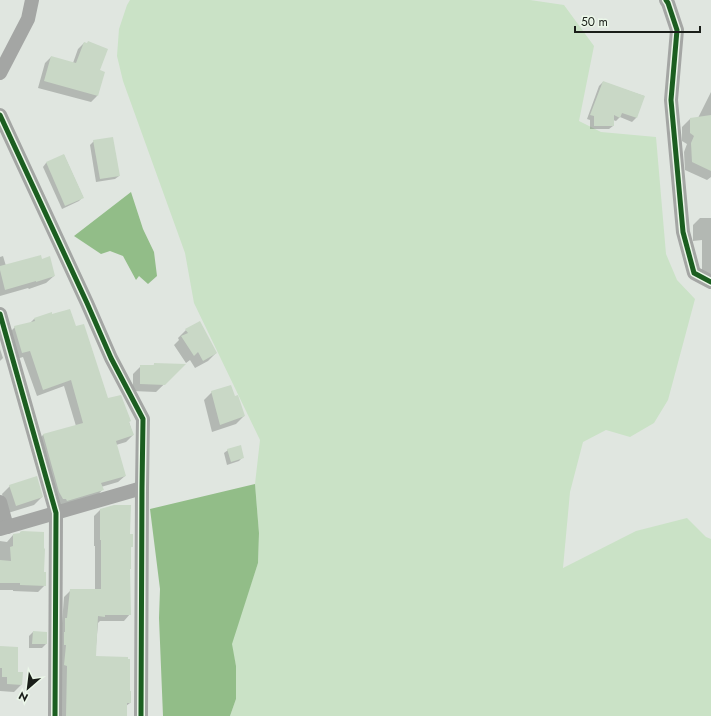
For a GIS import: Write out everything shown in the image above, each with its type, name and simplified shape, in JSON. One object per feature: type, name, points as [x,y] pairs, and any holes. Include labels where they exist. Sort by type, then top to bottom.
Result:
[{"type":"street","points":[[0,73],[28,19],[32,0]]},
{"type":"street","points":[[666,0],[677,30],[671,100],[683,232],[694,273],[711,282]]},
{"type":"street","points":[[0,115],[111,358],[143,419],[141,716]]},
{"type":"street","points":[[0,314],[56,513],[55,716]]},
{"type":"street","points":[[0,502],[4,528],[142,488]]},
{"type":"shaded area","points":[[130,0],[530,0],[564,5],[594,46],[579,121],[601,132],[656,137],[666,254],[677,280],[695,299],[668,400],[654,423],[630,437],[606,430],[583,442],[570,492],[563,568],[636,531],[687,518],[706,537],[711,539],[711,716],[230,716],[236,699],[236,666],[231,644],[258,563],[259,533],[255,484],[260,440],[194,303],[185,253],[123,81],[117,56],[119,29]]},
{"type":"shaded area","points":[[131,192],[143,229],[154,252],[157,276],[148,284],[139,276],[136,280],[123,256],[110,251],[101,254],[74,236]]},
{"type":"shaded area","points":[[255,484],[259,533],[258,563],[232,644],[236,666],[236,699],[230,716],[163,716],[159,618],[160,589],[150,509]]},
{"type":"building","points":[[88,41],[108,49],[100,70],[105,72],[98,96],[44,81],[51,56],[76,63],[84,42],[87,43]]},
{"type":"building","points":[[603,81],[645,96],[637,118],[622,113],[620,118],[614,115],[614,126],[594,126],[594,116],[590,115]]},
{"type":"building","points":[[711,115],[711,171],[692,162],[691,143],[694,136],[690,133],[690,118]]},
{"type":"building","points":[[113,137],[120,176],[100,179],[93,140]]},
{"type":"building","points":[[64,154],[84,198],[65,206],[46,162]]},
{"type":"building","points":[[41,255],[42,259],[50,256],[55,276],[5,290],[0,266]]},
{"type":"building","points":[[70,309],[76,326],[84,324],[108,398],[121,395],[131,421],[129,422],[134,435],[116,441],[126,476],[101,483],[104,490],[67,501],[66,499],[63,499],[59,492],[43,434],[83,423],[71,380],[43,390],[30,351],[22,353],[14,326],[35,321],[34,318],[52,312],[52,314]]},
{"type":"building","points":[[200,321],[217,353],[203,361],[198,352],[194,356],[181,336],[188,333],[185,329]]},
{"type":"building","points":[[154,363],[186,364],[165,385],[140,384],[140,365],[154,365]]},
{"type":"building","points":[[231,385],[235,396],[238,395],[245,416],[220,425],[211,391]]},
{"type":"building","points":[[241,445],[244,458],[231,462],[227,449]]},
{"type":"building","points":[[37,476],[43,497],[16,506],[9,485]]},
{"type":"building","points":[[114,505],[131,505],[130,534],[133,534],[133,547],[131,547],[130,569],[131,615],[105,615],[105,617],[98,616],[96,656],[128,657],[128,659],[130,659],[131,703],[127,703],[127,716],[66,716],[67,666],[64,665],[66,645],[64,645],[64,632],[70,589],[101,589],[100,509]]},
{"type":"building","points":[[22,531],[44,532],[44,572],[46,572],[46,586],[20,585],[20,583],[0,583],[0,560],[11,561],[10,547],[13,546],[13,534],[20,533]]},
{"type":"building","points":[[33,631],[47,632],[47,644],[32,644]]},
{"type":"building","points":[[0,646],[18,647],[18,672],[23,672],[22,685],[7,684],[7,677],[2,677],[2,668],[0,668]]},
{"type":"cycle path","points":[[666,0],[677,30],[671,100],[683,232],[694,273],[711,282]]},
{"type":"cycle path","points":[[0,115],[111,358],[143,419],[141,716]]},
{"type":"cycle path","points":[[0,314],[56,513],[55,716]]}]
